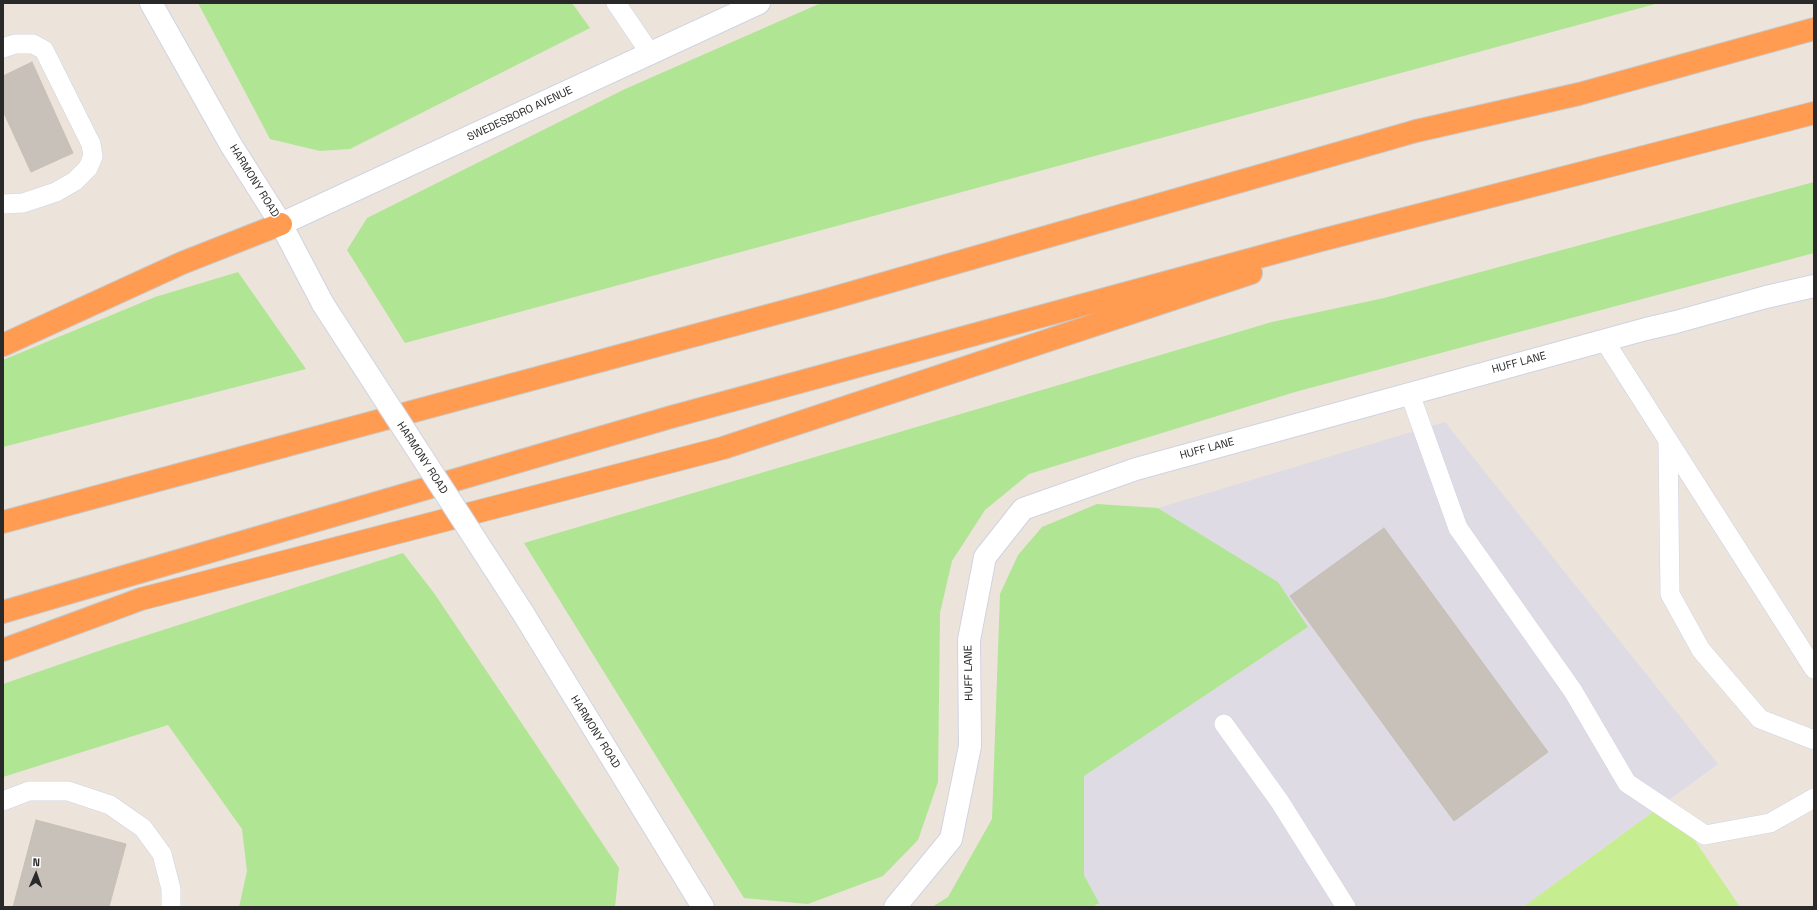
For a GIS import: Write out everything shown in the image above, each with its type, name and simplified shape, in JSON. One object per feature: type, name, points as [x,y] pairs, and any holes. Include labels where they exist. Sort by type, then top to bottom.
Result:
[{"type":"highway","points":[[3,522],[826,300],[1416,132],[1579,94],[1814,29]]},
{"type":"highway","points":[[3,612],[671,417],[1318,241],[1814,113]]},
{"type":"highway","points":[[3,650],[141,599],[723,448],[1461,204]]},
{"type":"highway","points":[[3,345],[182,263],[281,224]]},
{"type":"main road","name":"HARMONY ROAD","points":[[151,3],[231,145],[281,224],[323,304],[523,614],[703,907]]},
{"type":"main road","name":"SWEDESBORO AVENUE","points":[[281,224],[759,3]]},
{"type":"main road","name":"HUFF LANE","points":[[895,907],[951,839],[970,746],[969,640],[984,557],[1023,509],[1136,469],[1604,340],[1766,297],[1814,286]]},
{"type":"lane","points":[[616,3],[650,53]]},
{"type":"lane","points":[[3,48],[15,44],[33,44],[44,50],[91,144],[93,156],[88,168],[75,181],[56,192],[23,203],[3,204]]},
{"type":"lane","points":[[1604,340],[1814,669]]},
{"type":"lane","points":[[1410,394],[1458,528],[1573,691],[1627,784],[1706,835],[1770,823],[1814,798]]},
{"type":"lane","points":[[1668,441],[1670,594],[1701,650],[1760,718],[1814,740]]},
{"type":"lane","points":[[1224,724],[1280,802],[1346,907]]},
{"type":"lane","points":[[3,801],[29,791],[68,791],[110,805],[143,828],[162,854],[170,890],[171,907]]},
{"type":"shaded area","points":[[1445,422],[1718,764],[1523,907],[1093,907],[1099,903],[1084,875],[1084,776],[1308,627],[1278,582],[1158,508]]},
{"type":"green space","points":[[198,3],[572,3],[590,28],[350,149],[320,151],[270,139]]},
{"type":"green space","points":[[821,3],[1659,3],[405,343],[347,250],[367,218],[625,89]]},
{"type":"green space","points":[[1814,182],[1814,253],[1295,392],[1029,474],[985,510],[952,561],[940,613],[938,782],[918,840],[883,876],[808,904],[744,898],[524,543],[1272,322],[1384,298]]},
{"type":"green space","points":[[238,272],[306,369],[3,447],[3,360],[155,297]]},
{"type":"green space","points":[[1097,504],[1158,508],[1278,582],[1308,627],[1084,776],[1084,875],[1099,903],[1093,907],[932,907],[948,897],[992,819],[1000,594],[1018,555],[1042,527]]},
{"type":"green space","points":[[403,553],[434,593],[619,868],[615,907],[239,907],[247,871],[242,829],[168,725],[3,777],[3,684],[110,647]]},
{"type":"green space","points":[[1668,801],[1740,907],[1523,907]]},
{"type":"building","points":[[32,62],[73,153],[31,172],[3,111],[3,76]]},
{"type":"building","points":[[1384,528],[1548,752],[1454,821],[1290,596]]},
{"type":"building","points":[[36,820],[126,844],[109,907],[13,907]]}]
